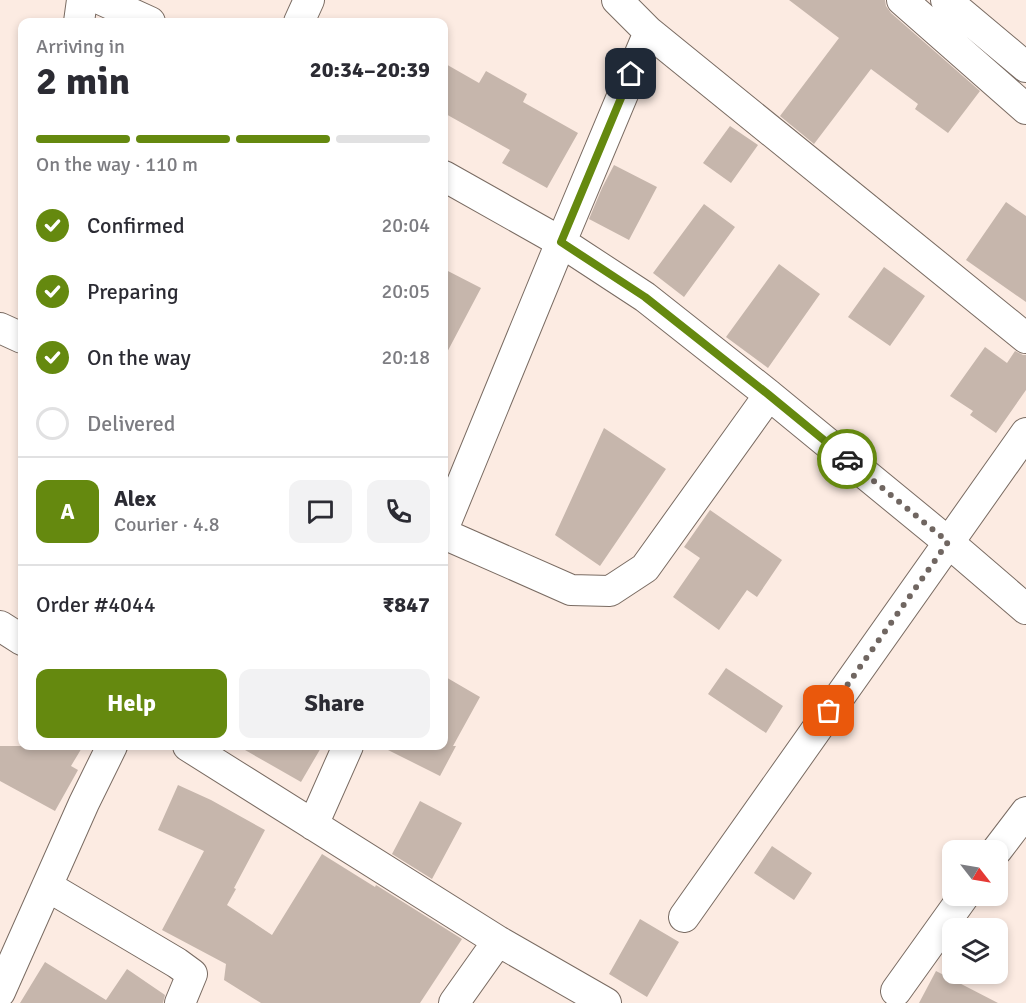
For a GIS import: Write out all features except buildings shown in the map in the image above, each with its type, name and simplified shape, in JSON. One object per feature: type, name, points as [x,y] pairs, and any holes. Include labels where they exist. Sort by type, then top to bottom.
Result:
[{"type":"street","points":[[80,18],[82,0]]},
{"type":"street","points":[[102,0],[141,18]]},
{"type":"street","points":[[301,18],[309,0]]},
{"type":"street","points":[[616,0],[649,32],[1026,338]]},
{"type":"street","points":[[902,0],[1026,109]]},
{"type":"street","points":[[946,0],[1026,67]]},
{"type":"street","points":[[448,517],[649,32]]},
{"type":"street","points":[[448,178],[561,242],[645,297],[769,395],[1026,609]]},
{"type":"street","points":[[0,328],[18,336]]},
{"type":"street","points":[[448,536],[571,590],[610,591],[645,568],[769,395]]},
{"type":"street","points":[[684,917],[1026,433]]},
{"type":"street","points":[[0,626],[18,637]]},
{"type":"street","points":[[0,992],[110,750]]},
{"type":"street","points":[[195,750],[498,941],[606,1003]]},
{"type":"street","points":[[313,825],[346,750]]},
{"type":"street","points":[[1005,840],[1026,812]]},
{"type":"street","points":[[47,886],[192,974],[180,1003]]},
{"type":"street","points":[[896,991],[957,906]]},
{"type":"street","points":[[454,1003],[498,941]]},
{"type":"way so far","points":[[829,711],[948,542],[847,459]]},
{"type":"route","points":[[631,74],[561,242],[645,297],[847,459]]}]
